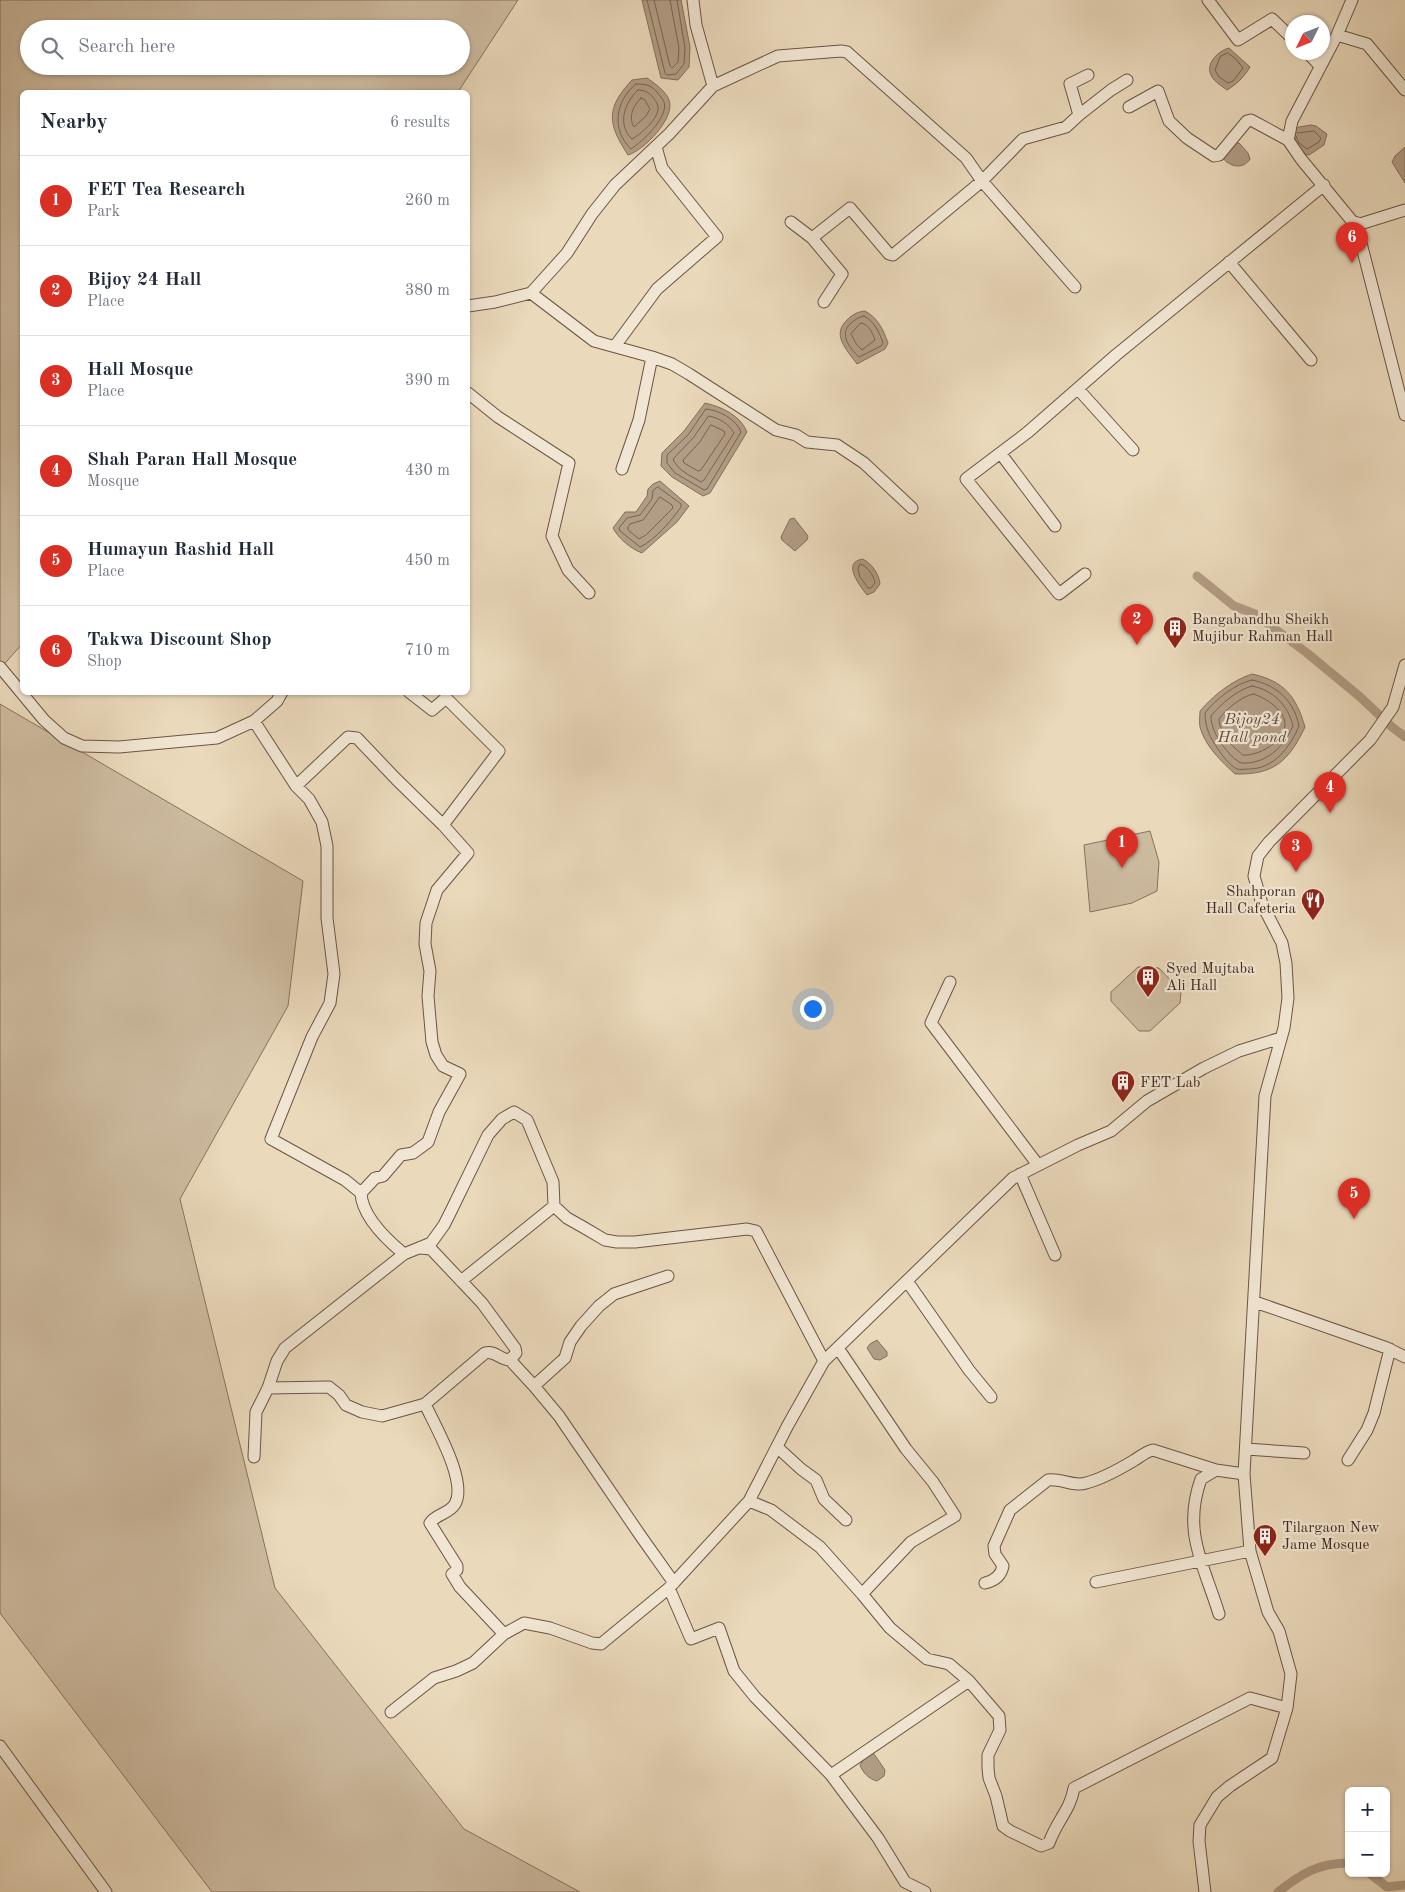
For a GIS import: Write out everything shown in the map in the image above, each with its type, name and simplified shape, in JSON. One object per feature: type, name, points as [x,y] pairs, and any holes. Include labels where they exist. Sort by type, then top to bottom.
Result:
[{"type":"street","points":[[693,0],[696,25],[712,86]]},
{"type":"street","points":[[1208,0],[1238,40],[1272,19],[1285,31]]},
{"type":"street","points":[[1288,140],[1292,121],[1337,35],[1352,0]]},
{"type":"street","points":[[1337,35],[1367,44],[1405,90]]},
{"type":"street","points":[[470,306],[495,302],[531,292],[567,253],[603,199],[656,147],[712,86],[778,56],[841,51],[846,52],[966,158],[982,181],[1075,287]]},
{"type":"street","points":[[1314,60],[1320,66]]},
{"type":"street","points":[[1079,115],[1070,84],[1088,75]]},
{"type":"street","points":[[812,238],[850,208],[889,254],[893,255],[982,181],[1022,139],[1066,127],[1111,90],[1128,80]]},
{"type":"street","points":[[1129,107],[1158,91],[1169,121],[1187,138],[1214,156],[1219,155],[1247,121],[1251,120],[1288,140],[1301,159],[1352,221],[1361,243],[1405,415]]},
{"type":"street","points":[[615,346],[657,289],[717,237],[662,168],[656,147]]},
{"type":"street","points":[[1085,574],[1059,594],[966,480],[1000,454],[1116,355],[1324,185]]},
{"type":"street","points":[[1352,221],[1360,224],[1405,210]]},
{"type":"street","points":[[791,222],[812,238],[842,274],[824,302]]},
{"type":"street","points":[[1229,262],[1311,360]]},
{"type":"street","points":[[531,292],[594,342],[615,346],[672,364],[776,430],[796,435],[808,442],[837,445],[864,463],[912,508]]},
{"type":"street","points":[[622,468],[638,420],[652,357]]},
{"type":"street","points":[[1078,389],[1133,450]]},
{"type":"street","points":[[470,395],[498,417],[569,462],[552,536],[568,570],[589,592]]},
{"type":"street","points":[[1000,454],[1055,526]]},
{"type":"street","points":[[1205,1892],[1199,1841],[1200,1824],[1217,1797],[1272,1758],[1287,1708],[1290,1674],[1279,1631],[1268,1612],[1250,1551],[1244,1474],[1266,1096],[1281,1038],[1288,998],[1286,963],[1282,943],[1268,918],[1258,893],[1254,876],[1256,862],[1258,856],[1269,842],[1370,740],[1393,706],[1405,666]]},
{"type":"street","points":[[0,667],[20,691]]},
{"type":"street","points":[[23,695],[44,720],[64,738],[82,746],[118,747],[217,738],[254,721],[277,701],[280,695]]},
{"type":"street","points":[[413,695],[432,710],[446,698],[499,751],[444,825]]},
{"type":"street","points":[[254,721],[296,786],[309,799],[322,822],[327,846],[327,918],[334,974],[330,1003],[312,1037],[271,1139],[345,1180],[361,1193],[362,1201],[384,1236],[404,1254]]},
{"type":"street","points":[[296,786],[348,736],[357,738],[444,825],[468,853],[437,890],[426,922],[425,944],[430,971],[428,996],[432,1042],[442,1066],[460,1074],[439,1112],[428,1142],[413,1153],[401,1155],[383,1176],[375,1178],[361,1193]]},
{"type":"street","points":[[950,982],[931,1022],[1038,1166]]},
{"type":"street","points":[[391,1712],[434,1678],[473,1663],[504,1634],[524,1623],[550,1628],[601,1644],[672,1585],[749,1501],[824,1361],[1013,1178],[1111,1130],[1147,1101],[1204,1068],[1239,1051],[1281,1038]]},
{"type":"street","points":[[254,1457],[256,1412],[268,1388],[277,1361],[285,1348],[404,1254],[431,1243],[444,1225],[488,1135],[502,1119],[514,1112],[527,1120],[553,1182],[554,1206],[567,1218],[605,1240],[635,1242],[747,1229],[756,1231],[824,1361]]},
{"type":"street","points":[[1020,1174],[1055,1255]]},
{"type":"street","points":[[461,1281],[554,1206]]},
{"type":"street","points":[[418,1248],[431,1249],[482,1304],[515,1348],[516,1353],[510,1360]]},
{"type":"street","points":[[534,1386],[564,1358],[575,1334],[599,1306],[614,1294],[668,1276]]},
{"type":"street","points":[[907,1281],[969,1370],[991,1397]]},
{"type":"street","points":[[1254,1302],[1390,1349],[1405,1357]]},
{"type":"street","points":[[838,1348],[906,1449],[933,1482],[955,1516],[911,1542],[862,1594]]},
{"type":"street","points":[[1348,1460],[1367,1430],[1374,1413],[1390,1349]]},
{"type":"street","points":[[268,1388],[329,1387],[339,1395],[346,1405],[362,1412],[382,1416],[425,1404],[485,1353],[493,1353],[505,1360],[510,1360],[559,1416],[640,1535],[672,1585],[691,1639],[719,1628],[734,1671],[761,1704],[831,1775],[878,1838],[905,1882],[925,1892]]},
{"type":"street","points":[[425,1404],[456,1474],[458,1492],[455,1504],[449,1510],[434,1518],[430,1523],[456,1566],[457,1570],[452,1574],[460,1587],[504,1634]]},
{"type":"street","points":[[777,1447],[800,1469],[816,1480],[824,1499],[846,1520]]},
{"type":"street","points":[[1246,1449],[1304,1453]]},
{"type":"street","points":[[985,1583],[997,1578],[1003,1569],[995,1554],[994,1546],[1010,1510],[1048,1480],[1055,1479],[1078,1485],[1088,1483],[1112,1473],[1145,1452],[1153,1450],[1216,1470],[1244,1474]]},
{"type":"street","points":[[1216,1470],[1201,1478],[1197,1490],[1193,1533],[1200,1562],[1219,1614]]},
{"type":"street","points":[[749,1501],[771,1510],[820,1547],[890,1628],[927,1659],[949,1664],[969,1681],[999,1716],[1000,1730],[988,1755],[988,1768],[989,1778],[996,1796],[1003,1826],[1041,1846],[1049,1843],[1054,1828],[1061,1817],[1065,1815],[1072,1801],[1074,1788],[1250,1698],[1287,1708]]},
{"type":"street","points":[[1096,1582],[1250,1551]]},
{"type":"street","points":[[831,1775],[969,1681]]},
{"type":"street","points":[[0,1746],[106,1892]]},
{"type":"shaded area","points":[[0,0],[518,0],[470,74],[470,20],[20,20],[20,75],[469,75],[459,90],[20,90],[20,646],[0,669]]},
{"type":"shaded area","points":[[0,704],[303,881],[288,1006],[180,1199],[275,1588],[464,1829],[580,1892],[212,1892],[0,1613]]},
{"type":"shaded area","points":[[1150,831],[1159,862],[1157,891],[1132,903],[1090,912],[1084,845]]},
{"type":"shaded area","points":[[1138,967],[1159,968],[1181,991],[1180,1003],[1150,1031],[1139,1031],[1111,1001],[1111,992]]},
{"type":"water","points":[[642,0],[681,0],[690,47],[689,67],[678,80],[661,78]]},
{"type":"water","points":[[1229,48],[1250,67],[1240,80],[1227,90],[1213,79],[1210,67],[1217,55]]},
{"type":"water","points":[[647,78],[665,93],[669,100],[668,116],[657,133],[649,141],[628,155],[616,134],[612,116],[617,99],[632,80]]},
{"type":"water","points":[[1316,126],[1327,134],[1324,145],[1309,155],[1304,154],[1291,141],[1293,128]]},
{"type":"water","points":[[1239,143],[1248,153],[1250,159],[1244,165],[1236,166],[1228,163],[1222,157],[1234,144]]},
{"type":"water","points":[[1405,147],[1405,183],[1392,162],[1395,156]]},
{"type":"water","points":[[865,311],[879,324],[888,343],[885,349],[857,364],[845,348],[840,337],[840,331],[851,316]]},
{"type":"water","points":[[705,403],[735,416],[747,432],[710,493],[703,496],[672,477],[661,466],[662,453],[684,431]]},
{"type":"water","points":[[660,481],[689,506],[677,522],[642,553],[625,543],[613,528],[625,512],[636,512],[647,496],[648,489]]},
{"type":"water","points":[[794,518],[808,536],[807,540],[795,551],[781,537],[790,519]]},
{"type":"water","points":[[863,559],[875,570],[880,584],[874,592],[867,595],[854,575],[853,569],[853,565],[857,561]]},
{"type":"water","name":"Bijoy24 Hall pond","points":[[1252,674],[1273,681],[1293,698],[1305,727],[1293,749],[1279,764],[1260,772],[1235,774],[1219,758],[1202,734],[1200,711],[1223,689],[1237,680]]},
{"type":"water","points":[[877,1340],[887,1352],[887,1356],[880,1360],[874,1359],[867,1348]]},
{"type":"water","points":[[869,1752],[874,1754],[885,1770],[884,1776],[877,1781],[871,1779],[860,1765]]},
{"type":"waterway","points":[[1197,576],[1234,606],[1255,614],[1307,653],[1405,737]]},
{"type":"waterway","points":[[1278,1892],[1302,1875],[1319,1867],[1345,1863]]},
{"type":"waterway","points":[[1374,1877],[1387,1887],[1405,1885]]},
{"type":"place","name":"Takwa Discount Shop","points":[[1352,263]]},
{"type":"place","name":"Bijoy 24 Hall","points":[[1137,645]]},
{"type":"place","name":"Bangabandhu Sheikh Mujibur Rahman Hall","points":[[1175,649]]},
{"type":"place","name":"Shah Paran Hall Mosque","points":[[1330,813]]},
{"type":"place","name":"FET Tea Research","points":[[1122,868]]},
{"type":"place","name":"Hall Mosque","points":[[1296,872]]},
{"type":"place","name":"Shahporan Hall Cafeteria","points":[[1313,921]]},
{"type":"place","name":"Syed Mujtaba Ali Hall","points":[[1148,998]]},
{"type":"place","name":"FET Lab","points":[[1123,1103]]},
{"type":"place","name":"Humayun Rashid Hall","points":[[1354,1219]]},
{"type":"place","name":"Tilargaon New Jame Mosque","points":[[1265,1557]]}]
